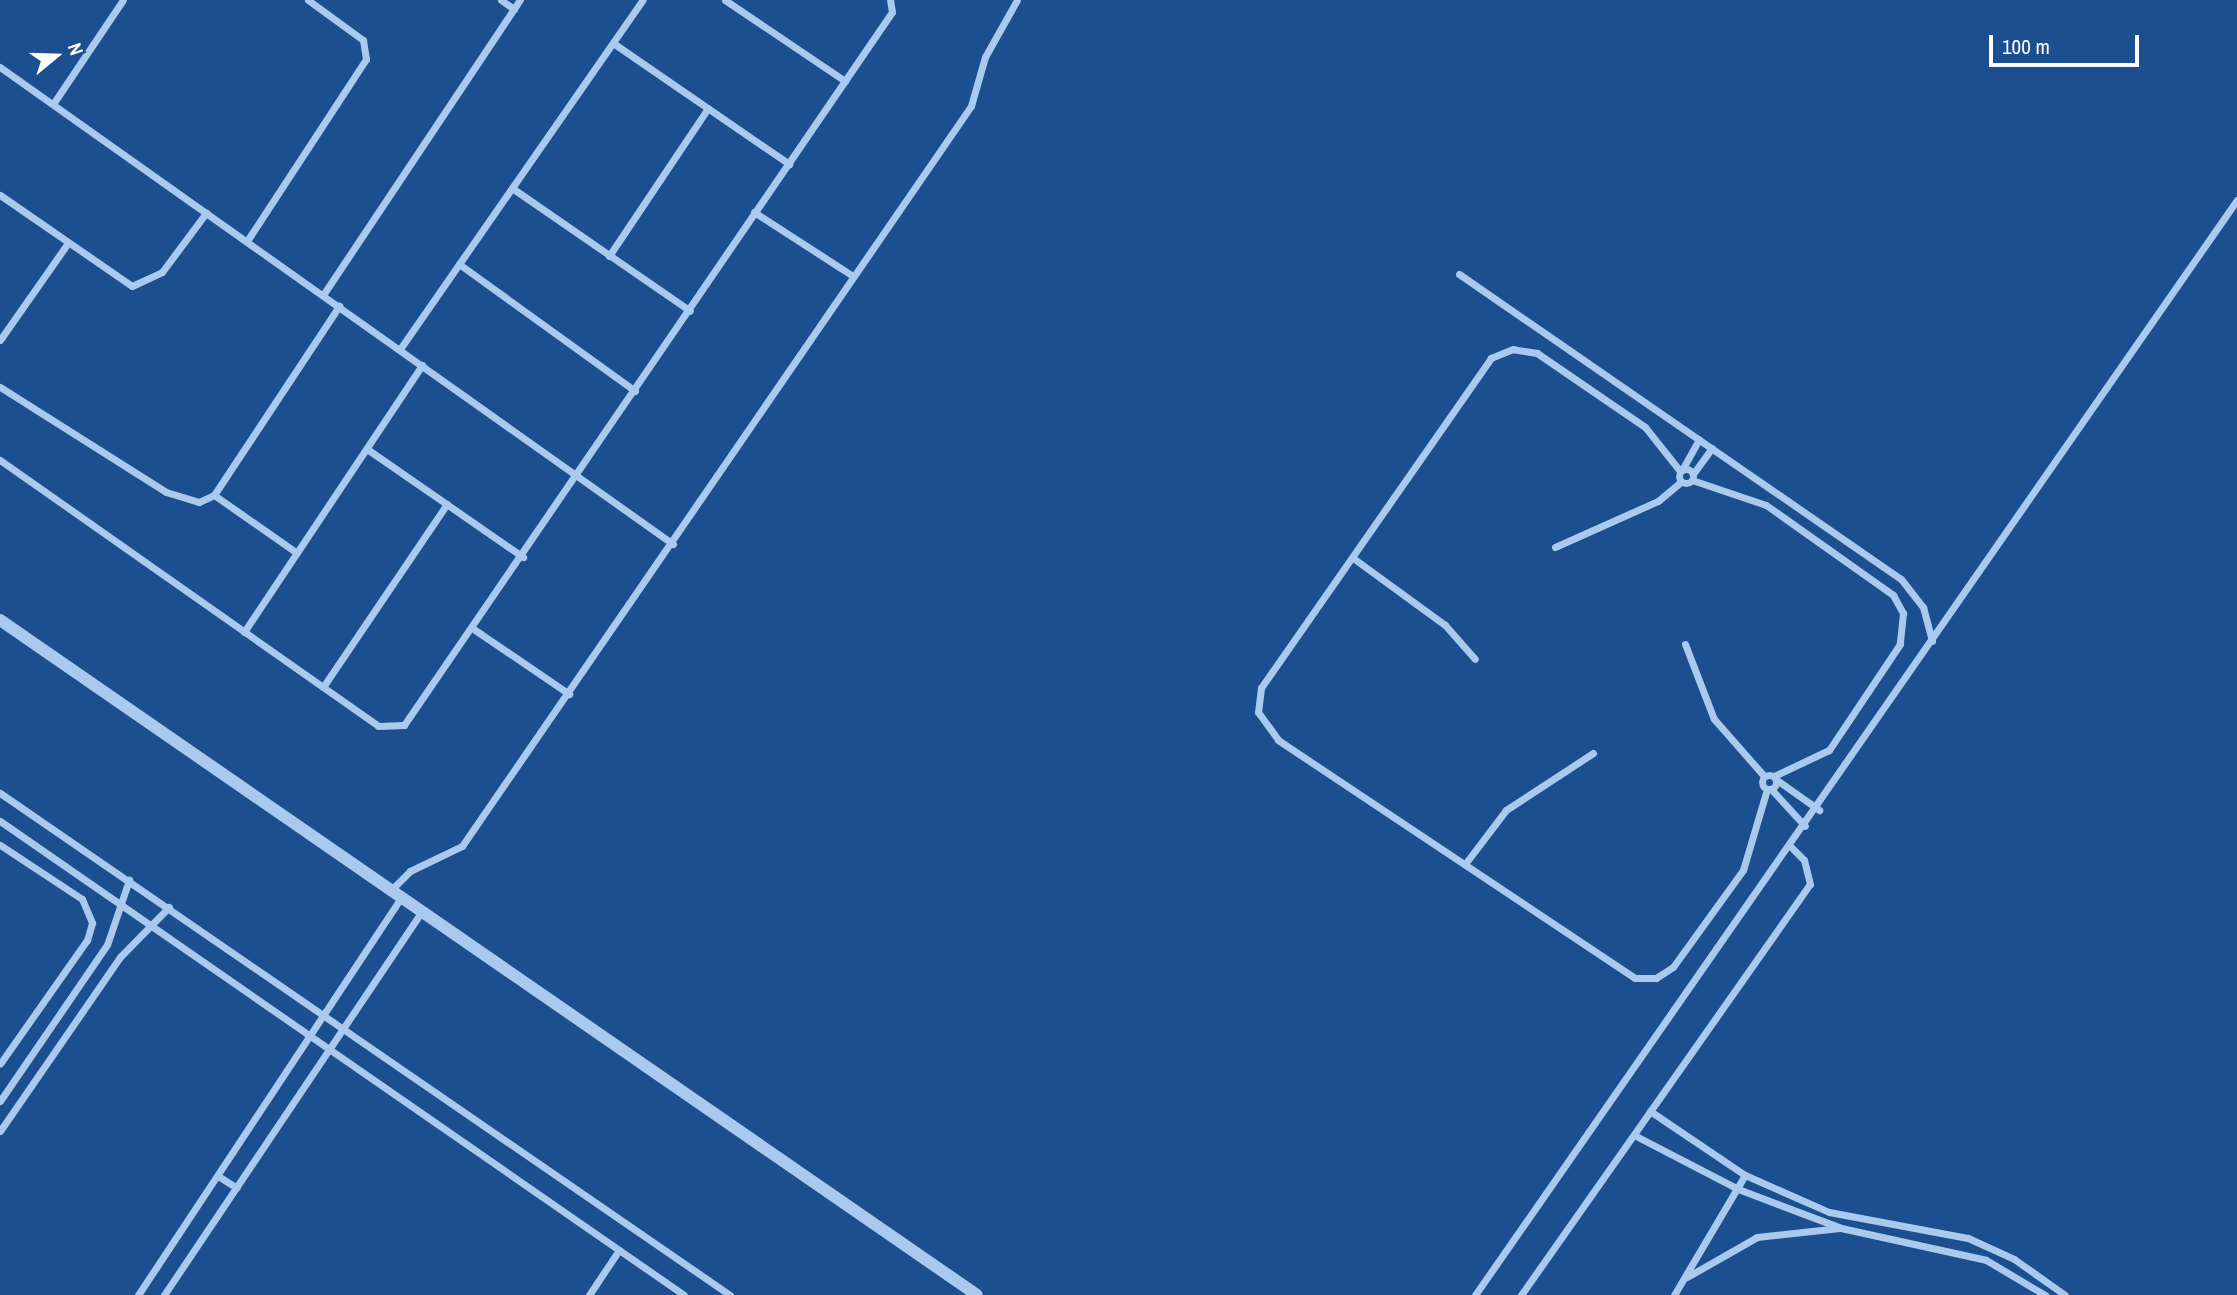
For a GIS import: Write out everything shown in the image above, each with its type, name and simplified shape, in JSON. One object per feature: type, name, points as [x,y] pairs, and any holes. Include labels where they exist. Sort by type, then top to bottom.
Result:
[{"type":"street","points":[[52,104],[123,0]]},
{"type":"street","points":[[247,241],[366,60],[363,40],[308,0]]},
{"type":"street","points":[[501,0],[514,9]]},
{"type":"street","points":[[323,295],[520,0]]},
{"type":"street","points":[[400,349],[643,0]]},
{"type":"street","points":[[725,0],[845,81]]},
{"type":"street","points":[[0,460],[378,726],[404,725],[475,630],[754,212],[892,12],[890,0]]},
{"type":"street","points":[[138,1295],[327,1013],[411,872],[463,846],[673,544],[971,106],[985,57],[1017,0]]},
{"type":"street","points":[[613,43],[789,164]]},
{"type":"street","points":[[0,67],[673,544]]},
{"type":"street","points":[[609,256],[708,108]]},
{"type":"street","points":[[512,188],[690,311]]},
{"type":"street","points":[[0,195],[123,283],[142,286],[162,272],[206,213]]},
{"type":"street","points":[[1475,1295],[1805,826],[1819,810],[2237,200]]},
{"type":"street","points":[[754,212],[853,276]]},
{"type":"street","points":[[0,340],[68,243]]},
{"type":"street","points":[[459,264],[635,391]]},
{"type":"street","points":[[1459,274],[1901,579],[1923,607],[1932,642]]},
{"type":"street","points":[[0,387],[166,492],[199,502],[214,495],[339,306]]},
{"type":"street","points":[[1502,352],[1537,353],[1645,427],[1681,471],[1692,477],[1766,505],[1893,595],[1903,613],[1900,644],[1829,750],[1775,778],[1743,870],[1673,967],[1656,978],[1626,975],[1261,723],[1261,688],[1353,558],[1482,366],[1502,352]]},
{"type":"street","points":[[244,632],[422,365]]},
{"type":"street","points":[[1681,482],[1681,471],[1699,439]]},
{"type":"street","points":[[367,449],[523,557]]},
{"type":"street","points":[[1555,547],[1658,501],[1681,482],[1692,477],[1712,449]]},
{"type":"street","points":[[214,495],[297,553]]},
{"type":"street","points":[[323,687],[447,504]]},
{"type":"street","points":[[1353,558],[1445,625],[1475,659]]},
{"type":"street","points":[[0,620],[977,1295]]},
{"type":"street","points":[[475,630],[569,694]]},
{"type":"street","points":[[1685,644],[1714,719],[1764,776],[1769,789],[1805,826]]},
{"type":"street","points":[[1465,864],[1506,810],[1593,753]]},
{"type":"street","points":[[1764,776],[1775,778],[1819,810]]},
{"type":"street","points":[[0,793],[327,1013],[730,1295]]},
{"type":"street","points":[[0,821],[312,1034],[684,1295]]},
{"type":"street","points":[[0,845],[82,899],[92,923],[87,940],[0,1064]]},
{"type":"street","points":[[1521,1295],[1810,884],[1804,860],[1791,847]]},
{"type":"street","points":[[0,1101],[107,945],[130,880]]},
{"type":"street","points":[[0,1131],[120,957],[169,907]]},
{"type":"street","points":[[164,1295],[422,911]]},
{"type":"street","points":[[1650,1111],[1745,1175],[1839,1214],[1968,1238],[2014,1259],[2065,1295]]},
{"type":"street","points":[[1634,1135],[1738,1189],[1841,1228],[1986,1260],[2045,1295]]},
{"type":"street","points":[[1674,1295],[1745,1175]]},
{"type":"street","points":[[218,1176],[236,1188]]},
{"type":"street","points":[[1686,1277],[1757,1237],[1841,1228]]},
{"type":"street","points":[[589,1295],[619,1250]]}]
